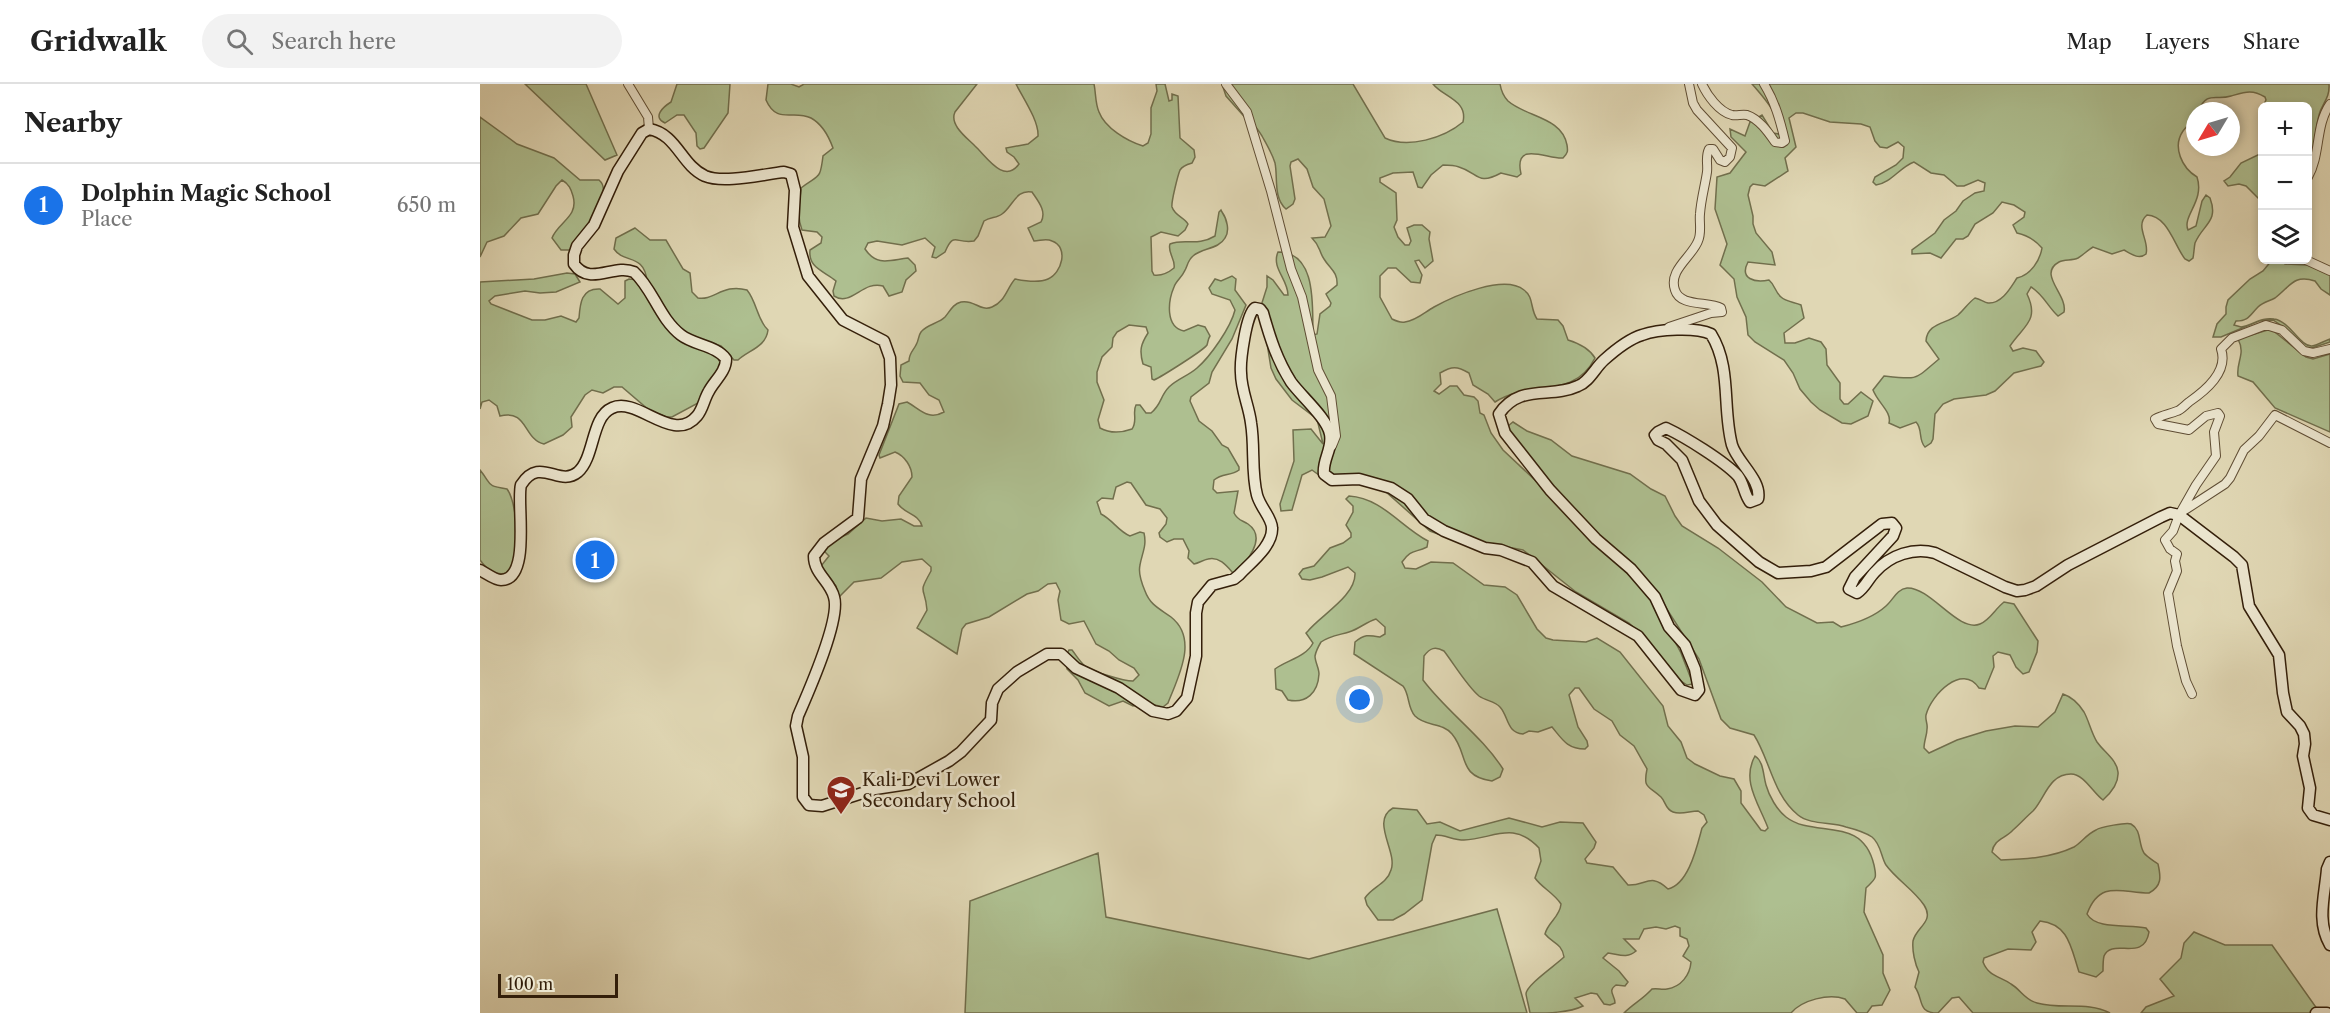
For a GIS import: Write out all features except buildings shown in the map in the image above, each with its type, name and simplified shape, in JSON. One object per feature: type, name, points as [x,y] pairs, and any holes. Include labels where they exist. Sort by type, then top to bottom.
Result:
[{"type":"main road","points":[[480,570],[502,580],[508,578],[515,570],[520,545],[520,488],[529,475],[544,471],[564,477],[577,473],[586,461],[602,416],[614,407],[627,407],[673,425],[681,426],[690,422],[700,413],[708,391],[725,367],[726,359],[722,354],[692,342],[675,329],[658,308],[642,280],[633,272],[622,269],[603,274],[590,274],[579,270],[574,264],[575,251],[594,225],[618,171],[642,133],[649,129],[668,136],[692,166],[703,175],[743,178],[784,172],[790,174],[795,187],[793,227],[808,276],[843,320],[881,339],[889,353],[891,376],[888,404],[883,426],[861,479],[858,518],[824,543],[814,556],[815,567],[832,591],[836,605],[825,650],[796,726],[803,757],[803,797],[809,805],[822,806],[875,789],[908,784],[949,761],[961,752],[991,720],[995,696],[1007,679],[1047,654],[1061,654],[1077,668],[1119,688],[1153,711],[1168,714],[1180,708],[1187,698],[1196,656],[1198,603],[1212,585],[1234,579],[1239,575],[1270,541],[1272,529],[1270,520],[1259,503],[1254,482],[1251,422],[1241,374],[1245,332],[1252,310],[1260,309],[1281,366],[1326,425],[1330,435],[1329,453],[1323,468],[1324,474],[1332,480],[1352,479],[1390,488],[1408,499],[1424,519],[1444,531],[1485,548],[1501,550],[1532,562],[1553,586],[1638,636],[1681,690],[1695,695],[1699,686],[1692,661],[1685,645],[1670,627],[1654,597],[1630,569],[1596,539],[1551,490],[1505,433],[1498,414],[1505,404],[1524,395],[1552,392],[1582,385],[1613,352],[1642,335],[1662,332],[1711,334],[1716,343],[1726,381],[1729,434],[1733,448],[1754,482],[1759,494],[1758,499],[1750,502],[1739,478],[1726,466],[1677,434],[1666,428],[1655,435],[1658,441],[1666,444],[1682,460],[1699,501],[1717,525],[1759,562],[1778,573],[1819,570],[1826,567],[1882,524],[1892,523],[1896,528],[1893,536],[1856,577],[1851,584],[1852,592],[1857,593],[1863,589],[1873,574],[1891,559],[1923,549],[2017,591],[2036,586],[2068,566],[2161,517],[2170,513],[2179,514],[2242,565],[2249,606],[2279,655],[2287,712],[2304,734],[2303,756],[2310,788],[2308,808],[2313,815],[2330,820]]},
{"type":"main road","points":[[2330,862],[2327,869],[2322,916],[2325,936],[2330,945]]},
{"type":"main road","points":[[2316,1013],[2327,1013]]},
{"type":"street","points":[[628,84],[648,117],[649,129]]},
{"type":"street","points":[[1226,84],[1247,112],[1291,269],[1302,297],[1318,370],[1331,396],[1336,436],[1329,453]]},
{"type":"street","points":[[1662,332],[1671,326],[1711,313],[1722,312],[1715,304],[1693,303],[1685,300],[1678,296],[1675,290],[1675,278],[1679,267],[1699,241],[1700,213],[1708,170],[1707,153],[1709,149],[1713,149],[1720,160],[1725,162],[1730,157],[1732,148],[1696,110],[1689,84]]},
{"type":"street","points":[[1702,84],[1716,104],[1724,110],[1732,115],[1746,115],[1764,127],[1775,142],[1782,143],[1785,141],[1780,120],[1774,102],[1764,84]]},
{"type":"street","points":[[2312,163],[2321,120],[2330,104]]},
{"type":"street","points":[[2312,263],[2330,271]]},
{"type":"street","points":[[2192,694],[2186,681],[2177,646],[2169,593],[2177,571],[2175,561],[2177,554],[2170,549],[2165,540],[2173,531],[2179,514],[2216,456],[2214,432],[2220,416],[2218,413],[2212,414],[2188,430],[2158,424],[2155,418],[2178,411],[2211,385],[2217,376],[2223,356],[2221,349],[2232,338],[2264,325],[2271,325],[2282,330],[2304,351],[2313,354],[2330,349]]},
{"type":"street","points":[[2179,514],[2207,493],[2225,484],[2244,450],[2259,436],[2275,415],[2330,443]]},
{"type":"green space","points":[[525,84],[586,84],[617,155],[605,160]]},
{"type":"green space","points":[[677,84],[730,84],[728,113],[704,148],[700,149],[697,146],[696,133],[684,115],[677,115],[665,123],[659,118],[662,109],[671,102]]},
{"type":"green space","points":[[768,84],[791,84],[799,87],[804,84],[977,84],[955,112],[954,122],[990,162],[1001,170],[1007,171],[1013,170],[1019,164],[1006,148],[1028,144],[1038,136],[1033,117],[1016,84],[1094,84],[1096,102],[1102,118],[1124,137],[1143,146],[1148,143],[1151,134],[1151,108],[1157,91],[1156,84],[1165,84],[1169,101],[1172,100],[1172,94],[1178,96],[1180,138],[1194,150],[1195,157],[1192,163],[1180,170],[1172,207],[1188,224],[1178,236],[1161,232],[1151,237],[1152,271],[1154,275],[1160,275],[1174,268],[1170,244],[1197,242],[1215,236],[1221,210],[1227,225],[1225,238],[1219,244],[1191,258],[1175,285],[1170,306],[1171,319],[1178,329],[1184,331],[1198,325],[1205,327],[1210,336],[1204,348],[1154,380],[1151,367],[1143,364],[1141,355],[1142,344],[1148,333],[1146,327],[1129,325],[1117,332],[1113,338],[1112,347],[1102,357],[1097,372],[1097,382],[1104,400],[1098,420],[1100,428],[1108,431],[1120,432],[1132,429],[1135,423],[1136,405],[1140,405],[1146,413],[1151,413],[1169,387],[1202,363],[1225,333],[1235,310],[1230,300],[1212,294],[1209,288],[1215,279],[1221,281],[1232,276],[1236,279],[1235,290],[1246,305],[1232,339],[1212,372],[1209,383],[1191,397],[1190,401],[1199,421],[1212,431],[1222,445],[1228,448],[1239,467],[1236,472],[1214,480],[1213,489],[1217,493],[1238,491],[1234,513],[1254,530],[1256,536],[1249,557],[1233,573],[1222,562],[1212,558],[1194,564],[1188,558],[1189,551],[1183,539],[1167,542],[1160,537],[1159,533],[1166,524],[1167,518],[1160,509],[1146,505],[1131,483],[1127,482],[1116,487],[1113,499],[1102,498],[1097,502],[1101,514],[1126,534],[1130,536],[1140,532],[1144,533],[1145,546],[1140,568],[1147,596],[1159,609],[1171,617],[1184,636],[1185,647],[1181,670],[1168,703],[1163,707],[1147,703],[1133,706],[1123,701],[1109,706],[1085,693],[1078,680],[1067,669],[1066,656],[1069,650],[1072,650],[1085,666],[1102,673],[1133,681],[1139,675],[1134,668],[1096,644],[1084,621],[1069,624],[1061,620],[1058,600],[1060,591],[1056,583],[1048,584],[1038,591],[1027,594],[989,617],[966,624],[962,629],[957,654],[917,628],[927,610],[923,588],[931,571],[931,567],[922,559],[902,562],[881,578],[854,582],[839,597],[836,586],[821,566],[829,556],[824,551],[831,541],[848,534],[866,518],[882,521],[901,519],[914,526],[922,526],[918,519],[898,504],[899,496],[912,477],[907,462],[895,452],[880,458],[879,455],[899,404],[907,402],[929,415],[944,412],[939,400],[929,395],[920,383],[903,382],[900,376],[901,365],[909,361],[919,335],[926,327],[945,317],[958,303],[970,302],[984,308],[992,307],[1003,298],[1015,279],[1036,281],[1048,279],[1060,266],[1062,254],[1061,249],[1052,241],[1034,241],[1028,228],[1041,222],[1043,214],[1032,192],[1027,192],[1018,196],[1002,214],[984,221],[974,241],[953,240],[945,252],[936,258],[932,257],[935,247],[925,238],[902,245],[877,241],[868,243],[865,249],[874,258],[890,261],[908,258],[915,265],[916,271],[906,280],[902,292],[889,296],[883,286],[876,285],[846,298],[834,296],[836,281],[814,265],[810,256],[810,250],[821,243],[822,237],[817,232],[802,230],[799,214],[801,188],[818,176],[823,156],[833,148],[825,131],[811,118],[780,114],[770,108],[766,100]]},
{"type":"green space","points":[[1222,84],[1353,84],[1385,138],[1415,142],[1446,133],[1463,122],[1462,109],[1433,84],[1500,84],[1502,93],[1508,101],[1551,123],[1564,136],[1567,152],[1563,158],[1527,154],[1522,157],[1521,174],[1517,177],[1501,173],[1493,177],[1482,178],[1457,166],[1443,165],[1431,175],[1422,188],[1418,187],[1413,172],[1393,173],[1380,178],[1380,182],[1396,193],[1397,220],[1394,227],[1398,237],[1405,245],[1409,245],[1411,241],[1407,228],[1422,225],[1430,232],[1433,261],[1425,268],[1419,260],[1415,261],[1422,275],[1420,283],[1411,282],[1396,268],[1388,268],[1380,276],[1380,297],[1392,319],[1403,322],[1413,320],[1443,302],[1479,288],[1504,284],[1515,286],[1524,290],[1529,296],[1537,319],[1558,320],[1568,340],[1583,346],[1593,354],[1595,358],[1586,371],[1575,380],[1550,388],[1522,391],[1495,402],[1488,394],[1473,385],[1469,373],[1458,368],[1451,368],[1440,373],[1441,384],[1434,391],[1439,394],[1450,386],[1457,386],[1464,395],[1474,397],[1478,401],[1480,413],[1484,415],[1491,433],[1503,450],[1554,498],[1639,585],[1657,608],[1681,653],[1693,684],[1687,685],[1681,681],[1648,641],[1629,623],[1576,592],[1523,550],[1430,531],[1386,492],[1366,484],[1330,483],[1312,470],[1302,475],[1292,510],[1281,511],[1280,504],[1294,461],[1293,430],[1311,429],[1323,444],[1317,419],[1292,400],[1276,379],[1271,368],[1261,306],[1267,287],[1267,276],[1273,280],[1284,295],[1288,295],[1276,258],[1278,252],[1291,254],[1300,261],[1306,271],[1312,297],[1313,335],[1317,334],[1320,314],[1331,303],[1326,294],[1337,285],[1337,281],[1312,238],[1325,237],[1331,226],[1324,199],[1313,187],[1307,169],[1298,159],[1291,162],[1290,166],[1295,199],[1293,204],[1286,209],[1282,204],[1279,199],[1275,163],[1269,149],[1257,128],[1226,96]]},
{"type":"green space","points":[[1752,84],[2329,84],[2327,97],[2319,115],[2312,153],[2312,102],[2265,102],[2265,97],[2260,94],[2244,92],[2209,98],[2204,102],[2186,102],[2186,128],[2178,144],[2180,157],[2197,177],[2199,186],[2196,201],[2188,219],[2188,230],[2196,226],[2202,201],[2206,195],[2210,198],[2213,212],[2195,243],[2193,258],[2189,261],[2185,259],[2170,232],[2160,220],[2147,215],[2142,224],[2147,249],[2143,256],[2135,256],[2124,250],[2112,254],[2093,247],[2078,258],[2059,262],[2051,272],[2064,305],[2064,312],[2058,316],[2031,287],[2027,294],[2031,303],[2031,317],[2010,346],[2013,351],[2023,348],[2036,351],[2044,362],[2041,366],[2014,373],[1995,391],[1986,395],[1954,399],[1943,404],[1935,414],[1933,439],[1925,447],[1916,422],[1900,428],[1889,423],[1887,411],[1873,390],[1884,376],[1910,378],[1925,371],[1939,359],[1926,341],[1933,327],[1958,315],[1975,298],[1988,303],[1998,301],[2017,278],[2027,274],[2034,266],[2042,248],[2031,238],[2017,233],[2013,225],[2024,217],[2025,212],[2014,205],[2002,202],[1993,213],[1975,224],[1968,236],[1956,239],[1941,258],[1930,253],[1912,254],[1912,250],[1935,233],[1963,201],[1975,193],[1984,191],[1985,183],[1978,180],[1964,186],[1957,186],[1944,175],[1931,173],[1914,162],[1876,185],[1873,182],[1875,177],[1896,165],[1903,158],[1904,147],[1898,142],[1887,148],[1880,147],[1870,127],[1861,124],[1830,122],[1803,113],[1796,113],[1789,118],[1796,147],[1785,158],[1788,171],[1765,186],[1753,184],[1748,195],[1756,233],[1772,252],[1775,265],[1748,262],[1746,272],[1750,279],[1769,280],[1783,299],[1801,305],[1804,318],[1784,333],[1785,343],[1795,343],[1809,338],[1821,342],[1826,349],[1827,365],[1840,383],[1840,399],[1844,404],[1848,404],[1861,392],[1873,401],[1868,416],[1851,424],[1842,423],[1811,402],[1800,389],[1784,360],[1748,335],[1746,317],[1737,297],[1734,279],[1720,265],[1727,244],[1715,209],[1717,177],[1730,173],[1746,152],[1731,137],[1730,129],[1745,136],[1750,122],[1762,115],[1773,133],[1779,134],[1777,120],[1767,101]]},
{"type":"green space","points":[[480,117],[517,144],[554,158],[580,180],[599,180],[603,186],[600,205],[570,250],[561,250],[552,238],[573,209],[573,196],[568,185],[562,180],[538,214],[521,218],[504,236],[487,242],[480,257]]},
{"type":"green space","points":[[2258,155],[2258,198],[2246,186],[2239,184],[2228,186],[2224,181],[2241,163]]},
{"type":"green space","points":[[635,228],[650,240],[666,240],[683,269],[690,273],[692,292],[698,298],[709,297],[731,289],[747,290],[761,321],[768,330],[764,340],[738,360],[734,360],[721,346],[712,343],[721,365],[700,402],[672,417],[649,410],[622,387],[614,387],[603,393],[592,390],[585,395],[571,417],[572,427],[563,435],[544,444],[532,437],[521,420],[509,415],[500,416],[497,406],[489,400],[482,402],[480,409],[480,282],[575,274],[580,282],[556,292],[525,291],[495,296],[489,301],[491,304],[532,320],[561,316],[576,322],[583,298],[589,291],[600,289],[618,304],[625,298],[625,281],[629,279],[647,281],[642,266],[618,254],[614,249],[616,238]]},
{"type":"green space","points":[[2269,264],[2308,265],[2330,275],[2330,295],[2315,281],[2297,280],[2275,298],[2260,305],[2247,319],[2236,321],[2234,325],[2241,327],[2261,320],[2265,319],[2274,319],[2285,324],[2308,345],[2312,346],[2330,339],[2330,342],[2309,349],[2301,347],[2285,328],[2273,320],[2259,321],[2221,337],[2213,337],[2217,324],[2226,314],[2228,300],[2250,279],[2263,271]]},
{"type":"green space","points":[[2271,329],[2306,357],[2313,359],[2330,354],[2330,432],[2275,408],[2253,382],[2238,376],[2241,349],[2238,339]]},
{"type":"green space","points":[[1513,422],[1527,431],[1551,440],[1572,456],[1630,474],[1665,496],[1682,526],[1718,548],[1762,582],[1786,607],[1817,623],[1833,622],[1841,627],[1859,621],[1881,610],[1898,593],[1907,588],[1925,594],[1963,622],[1972,625],[1984,622],[2004,602],[2014,604],[2038,641],[2037,652],[2029,672],[2023,674],[2016,667],[2010,655],[1998,652],[1993,656],[1994,667],[1985,689],[1964,679],[1956,680],[1948,685],[1940,691],[1929,707],[1926,715],[1924,748],[1929,753],[1957,740],[1986,731],[2015,726],[2038,727],[2055,712],[2063,694],[2082,709],[2097,742],[2117,768],[2118,776],[2114,788],[2103,800],[2076,775],[2064,775],[2057,778],[2033,811],[1997,842],[1992,852],[2001,860],[2047,856],[2074,847],[2098,829],[2131,824],[2137,830],[2144,853],[2158,864],[2160,877],[2158,884],[2149,893],[2121,890],[2105,892],[2092,903],[2087,914],[2091,919],[2105,924],[2146,928],[2149,932],[2146,941],[2135,948],[2108,951],[2104,956],[2103,971],[2096,977],[2079,972],[2071,946],[2063,932],[2050,923],[2040,921],[2032,932],[2036,942],[2031,950],[2008,949],[1984,958],[1983,962],[1992,973],[2011,984],[2033,1002],[2055,1006],[2092,1007],[2110,1013],[1973,1013],[1959,997],[1952,998],[1938,1013],[1927,1011],[1915,987],[1919,972],[1913,945],[1915,936],[1926,920],[1927,911],[1924,905],[1886,865],[1872,837],[1840,825],[1803,818],[1790,807],[1777,787],[1754,735],[1730,728],[1721,719],[1699,659],[1661,600],[1510,446],[1508,426]]},
{"type":"green space","points":[[480,470],[490,484],[507,489],[513,503],[518,545],[515,562],[508,573],[492,572],[480,560]]},
{"type":"green space","points":[[1349,496],[1361,498],[1381,507],[1428,541],[1427,547],[1405,558],[1402,562],[1405,568],[1416,569],[1431,562],[1453,563],[1484,585],[1505,587],[1517,595],[1537,629],[1546,638],[1586,642],[1597,638],[1620,652],[1663,706],[1668,726],[1681,742],[1687,758],[1720,776],[1734,779],[1741,791],[1741,803],[1761,830],[1765,831],[1768,828],[1751,783],[1751,765],[1755,756],[1762,765],[1771,798],[1786,817],[1810,827],[1836,830],[1859,839],[1868,849],[1874,865],[1875,876],[1866,888],[1864,912],[1883,955],[1883,973],[1890,990],[1882,1005],[1872,1006],[1867,1013],[1857,1013],[1845,999],[1824,997],[1802,1004],[1791,1013],[1624,1013],[1652,989],[1672,988],[1687,976],[1691,962],[1683,956],[1689,946],[1687,939],[1680,936],[1680,928],[1675,926],[1666,929],[1656,927],[1644,929],[1639,939],[1624,939],[1636,951],[1629,955],[1608,953],[1603,958],[1628,982],[1625,986],[1616,985],[1612,989],[1615,1003],[1604,1004],[1597,994],[1591,993],[1575,998],[1583,1006],[1571,1010],[1530,1013],[1527,990],[1564,957],[1559,946],[1545,934],[1561,904],[1535,878],[1541,861],[1539,848],[1530,840],[1511,833],[1464,840],[1436,835],[1432,844],[1422,900],[1393,920],[1378,920],[1367,905],[1365,898],[1386,879],[1391,870],[1391,855],[1384,821],[1393,808],[1417,810],[1427,824],[1440,822],[1460,831],[1509,818],[1542,827],[1560,822],[1583,823],[1596,842],[1585,859],[1587,863],[1613,867],[1628,885],[1657,881],[1668,889],[1675,886],[1687,872],[1702,828],[1707,822],[1704,815],[1698,811],[1679,813],[1668,809],[1661,797],[1646,783],[1647,769],[1634,746],[1620,735],[1612,721],[1594,709],[1579,688],[1575,688],[1569,695],[1578,727],[1587,741],[1588,746],[1585,749],[1569,745],[1552,727],[1538,732],[1518,733],[1511,727],[1496,703],[1474,692],[1444,651],[1433,649],[1424,656],[1423,680],[1495,757],[1503,769],[1500,777],[1492,781],[1473,774],[1468,769],[1461,749],[1452,734],[1444,728],[1424,722],[1415,716],[1403,686],[1354,654],[1355,642],[1358,639],[1367,636],[1380,637],[1385,634],[1385,627],[1376,619],[1353,631],[1321,642],[1315,656],[1319,674],[1316,687],[1305,699],[1288,700],[1282,691],[1276,689],[1275,669],[1310,648],[1313,643],[1306,633],[1337,605],[1350,590],[1354,581],[1355,573],[1348,567],[1310,580],[1302,579],[1299,574],[1303,569],[1314,566],[1330,548],[1351,537],[1346,525],[1353,512],[1353,506],[1346,499]]},
{"type":"green space","points":[[1098,853],[1106,917],[1309,959],[1497,909],[1527,1013],[965,1013],[970,901]]},
{"type":"green space","points":[[2194,932],[2225,945],[2272,945],[2320,1013],[2141,1013],[2146,1007],[2174,996],[2160,979],[2181,958],[2184,943]]},
{"type":"place","name":"Dolphin Magic School","points":[[595,560]]},
{"type":"place","name":"Kali Devi Lower Secondary School","points":[[841,816]]}]
